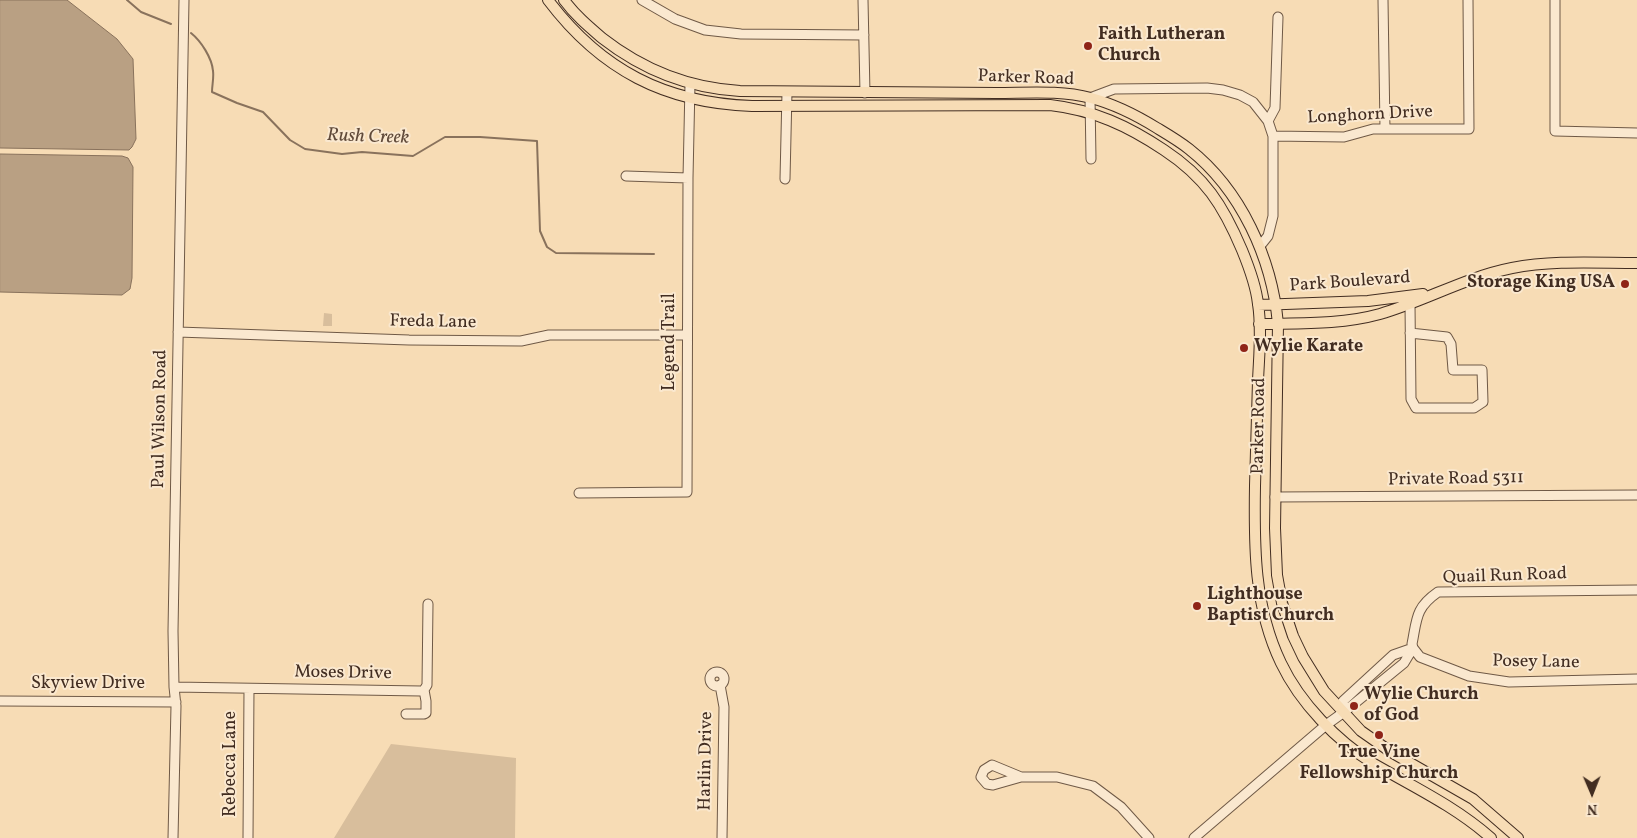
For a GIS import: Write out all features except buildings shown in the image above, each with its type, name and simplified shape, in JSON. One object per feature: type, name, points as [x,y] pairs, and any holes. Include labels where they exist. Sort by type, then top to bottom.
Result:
[{"type":"main road","name":"Parker Road","points":[[548,0],[570,26],[610,62],[652,86],[689,98],[735,106],[1050,105],[1073,108],[1129,128],[1180,161],[1213,194],[1226,215],[1248,265],[1258,305],[1254,531],[1257,584],[1270,637],[1282,667],[1294,686],[1326,725],[1372,762],[1466,817],[1491,838]]},
{"type":"main road","name":"Parker Road","points":[[564,0],[578,18],[623,53],[648,68],[690,84],[716,90],[787,92],[1039,92],[1068,94],[1090,98],[1130,112],[1189,149],[1223,184],[1237,204],[1260,246],[1276,305],[1278,324],[1275,496],[1277,575],[1282,603],[1293,636],[1312,674],[1324,691],[1361,731],[1376,743],[1473,799],[1518,838]]},
{"type":"main road","name":"Park Boulevard","points":[[1259,324],[1303,324],[1356,319],[1410,304],[1468,280],[1512,268],[1556,263],[1637,263]]},
{"type":"main road","name":"Park Boulevard","points":[[1258,305],[1368,302],[1403,298],[1444,290]]},
{"type":"street","name":"Paul Wilson Road","points":[[173,838],[176,702],[174,687],[178,332],[184,0]]},
{"type":"street","points":[[642,0],[675,19],[706,30],[741,34],[864,36]]},
{"type":"street","points":[[863,0],[865,93]]},
{"type":"street","points":[[1383,0],[1385,129]]},
{"type":"street","name":"Longhorn Drive","points":[[1273,136],[1344,137],[1373,129],[1469,129],[1468,0]]},
{"type":"street","points":[[1555,0],[1555,131],[1637,133]]},
{"type":"street","points":[[1268,121],[1275,108],[1278,17]]},
{"type":"street","name":"Legend Trail","points":[[580,494],[687,492],[690,84]]},
{"type":"street","points":[[1091,159],[1090,98],[1114,89],[1207,88],[1223,90],[1248,98],[1268,121],[1273,136],[1273,216],[1268,236],[1260,246]]},
{"type":"street","points":[[785,179],[787,92]]},
{"type":"street","points":[[626,176],[688,178]]},
{"type":"street","points":[[1410,304],[1410,333],[1411,399],[1416,408],[1474,408],[1483,402],[1482,370],[1453,370],[1452,344],[1447,337],[1410,333]]},
{"type":"street","name":"Freda Lane","points":[[178,332],[409,340],[521,341],[549,335],[687,335]]},
{"type":"street","name":"Private Road 5311","points":[[1275,496],[1637,495]]},
{"type":"street","name":"Quail Run Road","points":[[1194,838],[1326,725],[1404,663],[1413,648],[1412,644],[1419,612],[1426,601],[1438,592],[1637,590]]},
{"type":"street","points":[[406,714],[424,714],[426,712],[424,690],[427,685],[428,604]]},
{"type":"street","name":"Posey Lane","points":[[1413,648],[1420,657],[1469,676],[1508,682],[1637,679]]},
{"type":"street","name":"Harlin Drive","points":[[720,686],[724,706],[722,838]]},
{"type":"street","name":"Moses Drive","points":[[174,687],[424,690]]},
{"type":"street","name":"Rebecca Lane","points":[[248,689],[248,838]]},
{"type":"street","name":"Skyview Drive","points":[[0,701],[176,702]]},
{"type":"street","points":[[1021,777],[1057,777],[1093,786],[1121,807],[1149,838]]},
{"type":"shaded area","points":[[0,0],[67,0],[117,39],[133,59],[136,139],[129,150],[0,148]]},
{"type":"shaded area","points":[[0,154],[122,156],[128,158],[133,167],[132,278],[130,289],[122,295],[0,292]]},
{"type":"shaded area","points":[[324,313],[332,314],[332,326],[323,326]]},
{"type":"shaded area","points":[[391,744],[516,758],[515,838],[334,838]]},
{"type":"waterway","name":"Rush Creek","points":[[127,0],[141,12],[171,24]]},
{"type":"waterway","name":"Rush Creek","points":[[191,33],[202,45],[211,61],[213,74],[212,92],[263,112],[290,140],[305,149],[342,154],[362,152],[413,156],[445,137],[480,137],[537,141],[540,231],[547,247],[556,253],[654,254]]},
{"type":"place","name":"Faith Lutheran Church","points":[[1088,46]]},
{"type":"place","name":"Storage King USA","points":[[1625,284]]},
{"type":"place","name":"Wylie Karate","points":[[1244,348]]},
{"type":"place","name":"Lighthouse Baptist Church","points":[[1197,606]]},
{"type":"place","name":"Wylie Church of God","points":[[1354,706]]},
{"type":"place","name":"True Vine Fellowship Church","points":[[1379,735]]}]
